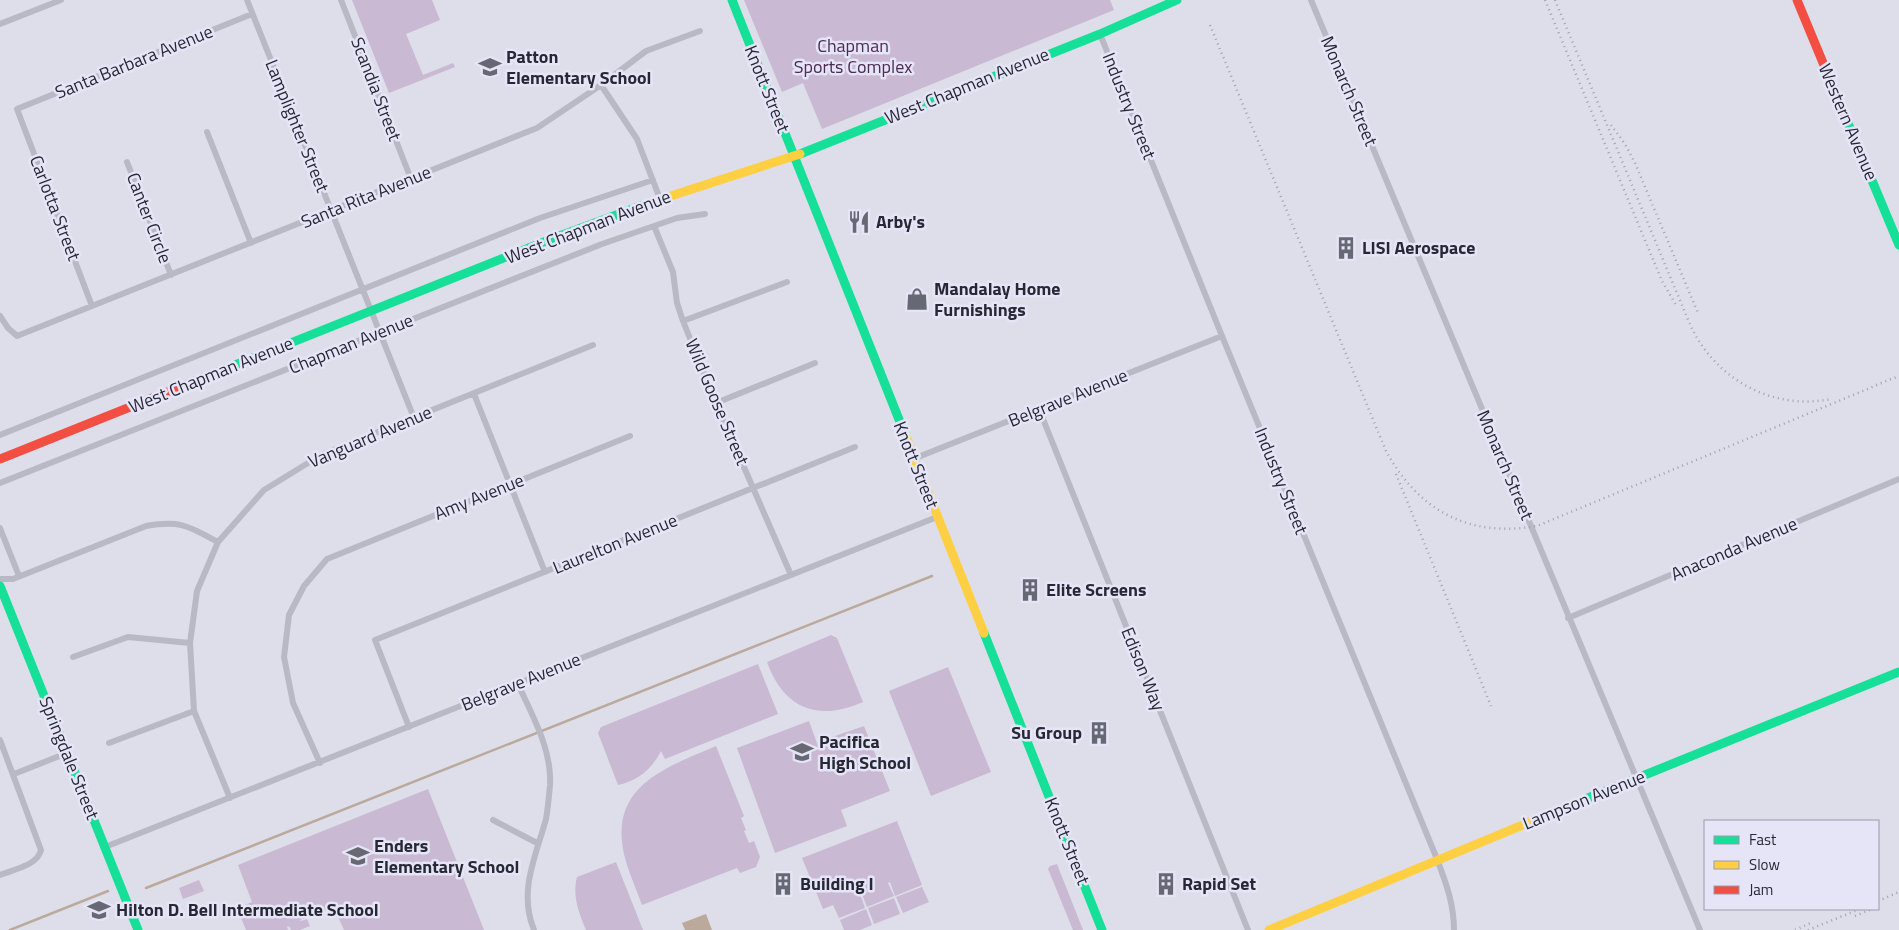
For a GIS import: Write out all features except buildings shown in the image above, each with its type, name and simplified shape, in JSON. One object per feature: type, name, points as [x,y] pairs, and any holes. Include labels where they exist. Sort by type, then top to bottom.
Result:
[{"type":"main road","name":"Knott Street","points":[[732,0],[1102,930]]},
{"type":"main road","name":"West Chapman Avenue","points":[[0,459],[554,238],[660,199],[794,156],[1100,34],[1177,0]]},
{"type":"main road","name":"Western Avenue","points":[[1797,0],[1899,244]]},
{"type":"main road","name":"Springdale Street","points":[[0,586],[138,930]]},
{"type":"main road","name":"Lampson Avenue","points":[[1269,930],[1437,859],[1899,672]]},
{"type":"street","points":[[0,24],[61,0]]},
{"type":"street","name":"Lamplighter Street","points":[[247,0],[414,418]]},
{"type":"street","name":"Scandia Street","points":[[341,0],[411,179]]},
{"type":"street","name":"Monarch Street","points":[[1311,0],[1700,930]]},
{"type":"street","name":"Santa Barbara Avenue","points":[[17,110],[252,14]]},
{"type":"street","name":"Santa Rita Avenue","points":[[0,316],[8,328],[17,336],[537,128],[646,52],[700,31]]},
{"type":"street","name":"Industry Street","points":[[1100,34],[1437,859],[1449,892],[1454,913],[1454,930]]},
{"type":"street","points":[[601,85],[637,140],[660,199]]},
{"type":"street","name":"Carlotta Street","points":[[17,110],[92,306]]},
{"type":"street","points":[[207,132],[251,243]]},
{"type":"street","name":"Canter Circle","points":[[127,162],[171,275]]},
{"type":"street","points":[[0,435],[540,218],[653,180]]},
{"type":"street","name":"Chapman Avenue","points":[[0,483],[602,244],[677,218],[705,214]]},
{"type":"street","name":"Wild Goose Street","points":[[654,226],[673,272],[677,303],[683,322],[791,575]]},
{"type":"street","points":[[683,322],[787,282]]},
{"type":"street","name":"Belgrave Avenue","points":[[914,459],[1222,336]]},
{"type":"street","name":"Vanguard Avenue","points":[[230,798],[194,711],[190,643],[197,592],[218,542],[264,490],[321,455],[593,345]]},
{"type":"street","points":[[716,403],[815,363]]},
{"type":"street","points":[[474,394],[545,572]]},
{"type":"street","name":"Edison Way","points":[[1039,409],[1248,930]]},
{"type":"street","name":"Amy Avenue","points":[[320,763],[293,703],[284,657],[289,614],[304,586],[327,559],[630,436]]},
{"type":"street","name":"Laurelton Avenue","points":[[409,727],[375,640],[855,447]]},
{"type":"street","name":"Anaconda Avenue","points":[[1568,618],[1899,479]]},
{"type":"street","name":"Belgrave Avenue","points":[[105,847],[937,517]]},
{"type":"street","points":[[0,579],[13,579],[146,526],[166,522],[187,526],[218,542]]},
{"type":"street","points":[[0,528],[20,576]]},
{"type":"street","points":[[73,657],[128,637],[190,643]]},
{"type":"street","points":[[518,684],[543,741],[550,782],[546,818],[537,842],[528,882],[530,914],[534,930]]},
{"type":"street","points":[[109,743],[194,711]]},
{"type":"street","points":[[0,740],[41,850],[40,855],[29,864],[0,875]]},
{"type":"street","points":[[14,774],[67,752]]},
{"type":"street","points":[[493,820],[537,842]]},
{"type":"green space","points":[[352,0],[432,0],[440,20],[406,34],[423,75],[453,63],[455,67],[389,93]]},
{"type":"green space","name":"Chapman Sports Complex","points":[[744,0],[1110,0],[1114,10],[822,129],[803,83],[782,92]]},
{"type":"green space","points":[[831,635],[837,638],[863,702],[847,708],[817,711],[793,701],[774,678],[767,662]]},
{"type":"green space","points":[[758,664],[778,714],[665,759],[661,751],[653,764],[644,773],[618,785],[598,733],[601,727]]},
{"type":"green space","points":[[948,667],[991,772],[931,796],[889,691]]},
{"type":"green space","points":[[809,721],[818,746],[832,737],[864,726],[890,791],[841,810],[847,826],[775,853],[737,748]]},
{"type":"green space","points":[[716,746],[744,816],[741,818],[746,830],[744,831],[749,843],[754,841],[760,857],[756,867],[740,873],[737,868],[642,905],[624,854],[622,831],[625,812],[633,796],[645,783],[678,763]]},
{"type":"green space","name":"Enders Elementary School","points":[[428,789],[484,930],[344,930],[334,908],[306,917],[301,907],[305,918],[300,920],[307,919],[310,926],[300,930],[291,930],[289,926],[287,927],[288,930],[246,930],[237,908],[252,902],[238,865]]},
{"type":"green space","points":[[897,821],[922,885],[895,896],[890,882],[888,883],[894,896],[867,907],[862,894],[860,894],[865,908],[839,918],[833,905],[823,909],[802,858]]},
{"type":"green space","points":[[616,862],[643,930],[586,930],[576,898],[577,877]]},
{"type":"green space","points":[[1057,864],[1083,930],[1073,930],[1048,869],[1050,866]]},
{"type":"green space","points":[[199,880],[204,891],[183,899],[179,888]]},
{"type":"green space","points":[[922,887],[929,902],[903,913],[896,897]]},
{"type":"green space","points":[[894,898],[900,914],[874,924],[868,908]]},
{"type":"green space","points":[[866,909],[872,925],[860,930],[844,930],[840,920]]},
{"type":"shaded area","points":[[706,914],[712,930],[685,930],[682,923]]},
{"type":"waterway","points":[[146,888],[932,576]]},
{"type":"waterway","points":[[10,930],[108,891]]},
{"type":"railway","points":[[1545,0],[1662,281],[1676,305]]},
{"type":"railway","points":[[1555,0],[1689,322],[1700,342],[1713,359],[1729,374],[1746,386],[1766,395],[1787,400],[1831,399]]},
{"type":"railway","points":[[1210,25],[1386,451],[1399,472],[1414,490],[1448,516],[1489,528],[1512,529],[1537,526],[1882,383]]},
{"type":"railway","points":[[1611,125],[1625,144],[1635,163],[1698,313]]},
{"type":"railway","points":[[1876,385],[1899,376]]},
{"type":"railway","points":[[1396,474],[1491,706]]},
{"type":"railway","points":[[1879,901],[1899,892]]},
{"type":"railway","points":[[1808,930],[1858,910]]},
{"type":"railway","points":[[1855,916],[1870,910]]},
{"type":"railway","points":[[1795,930],[1813,922]]},
{"type":"traffic: fast","points":[[732,0],[904,432]]},
{"type":"traffic: fast","points":[[800,154],[1100,34],[1177,0]]},
{"type":"traffic: fast","points":[[1845,116],[1899,245]]},
{"type":"traffic: fast","points":[[215,373],[554,238],[646,204]]},
{"type":"traffic: fast","points":[[0,586],[138,930]]},
{"type":"traffic: fast","points":[[984,633],[1102,930]]},
{"type":"traffic: fast","points":[[1583,800],[1899,672]]},
{"type":"traffic: slow","points":[[646,204],[800,154]]},
{"type":"traffic: slow","points":[[904,432],[984,633]]},
{"type":"traffic: slow","points":[[1269,930],[1583,800]]},
{"type":"traffic: jam","points":[[1797,0],[1845,116]]},
{"type":"traffic: jam","points":[[0,459],[215,373]]},
{"type":"place","name":"Patton Elementary School","points":[[490,67]]},
{"type":"place","name":"Arby's","points":[[859,222]]},
{"type":"place","name":"LISI Aerospace","points":[[1346,248]]},
{"type":"place","name":"Mandalay Home Furnishings","points":[[917,299]]},
{"type":"place","name":"Elite Screens","points":[[1030,590]]},
{"type":"place","name":"Su Group","points":[[1099,733]]},
{"type":"place","name":"Pacifica High School","points":[[802,752]]},
{"type":"place","name":"Enders Elementary School","points":[[358,856]]},
{"type":"place","name":"Building I","points":[[783,884]]},
{"type":"place","name":"Rapid Set","points":[[1166,884]]},
{"type":"place","name":"Hilton D. Bell Intermediate School","points":[[99,910]]}]
